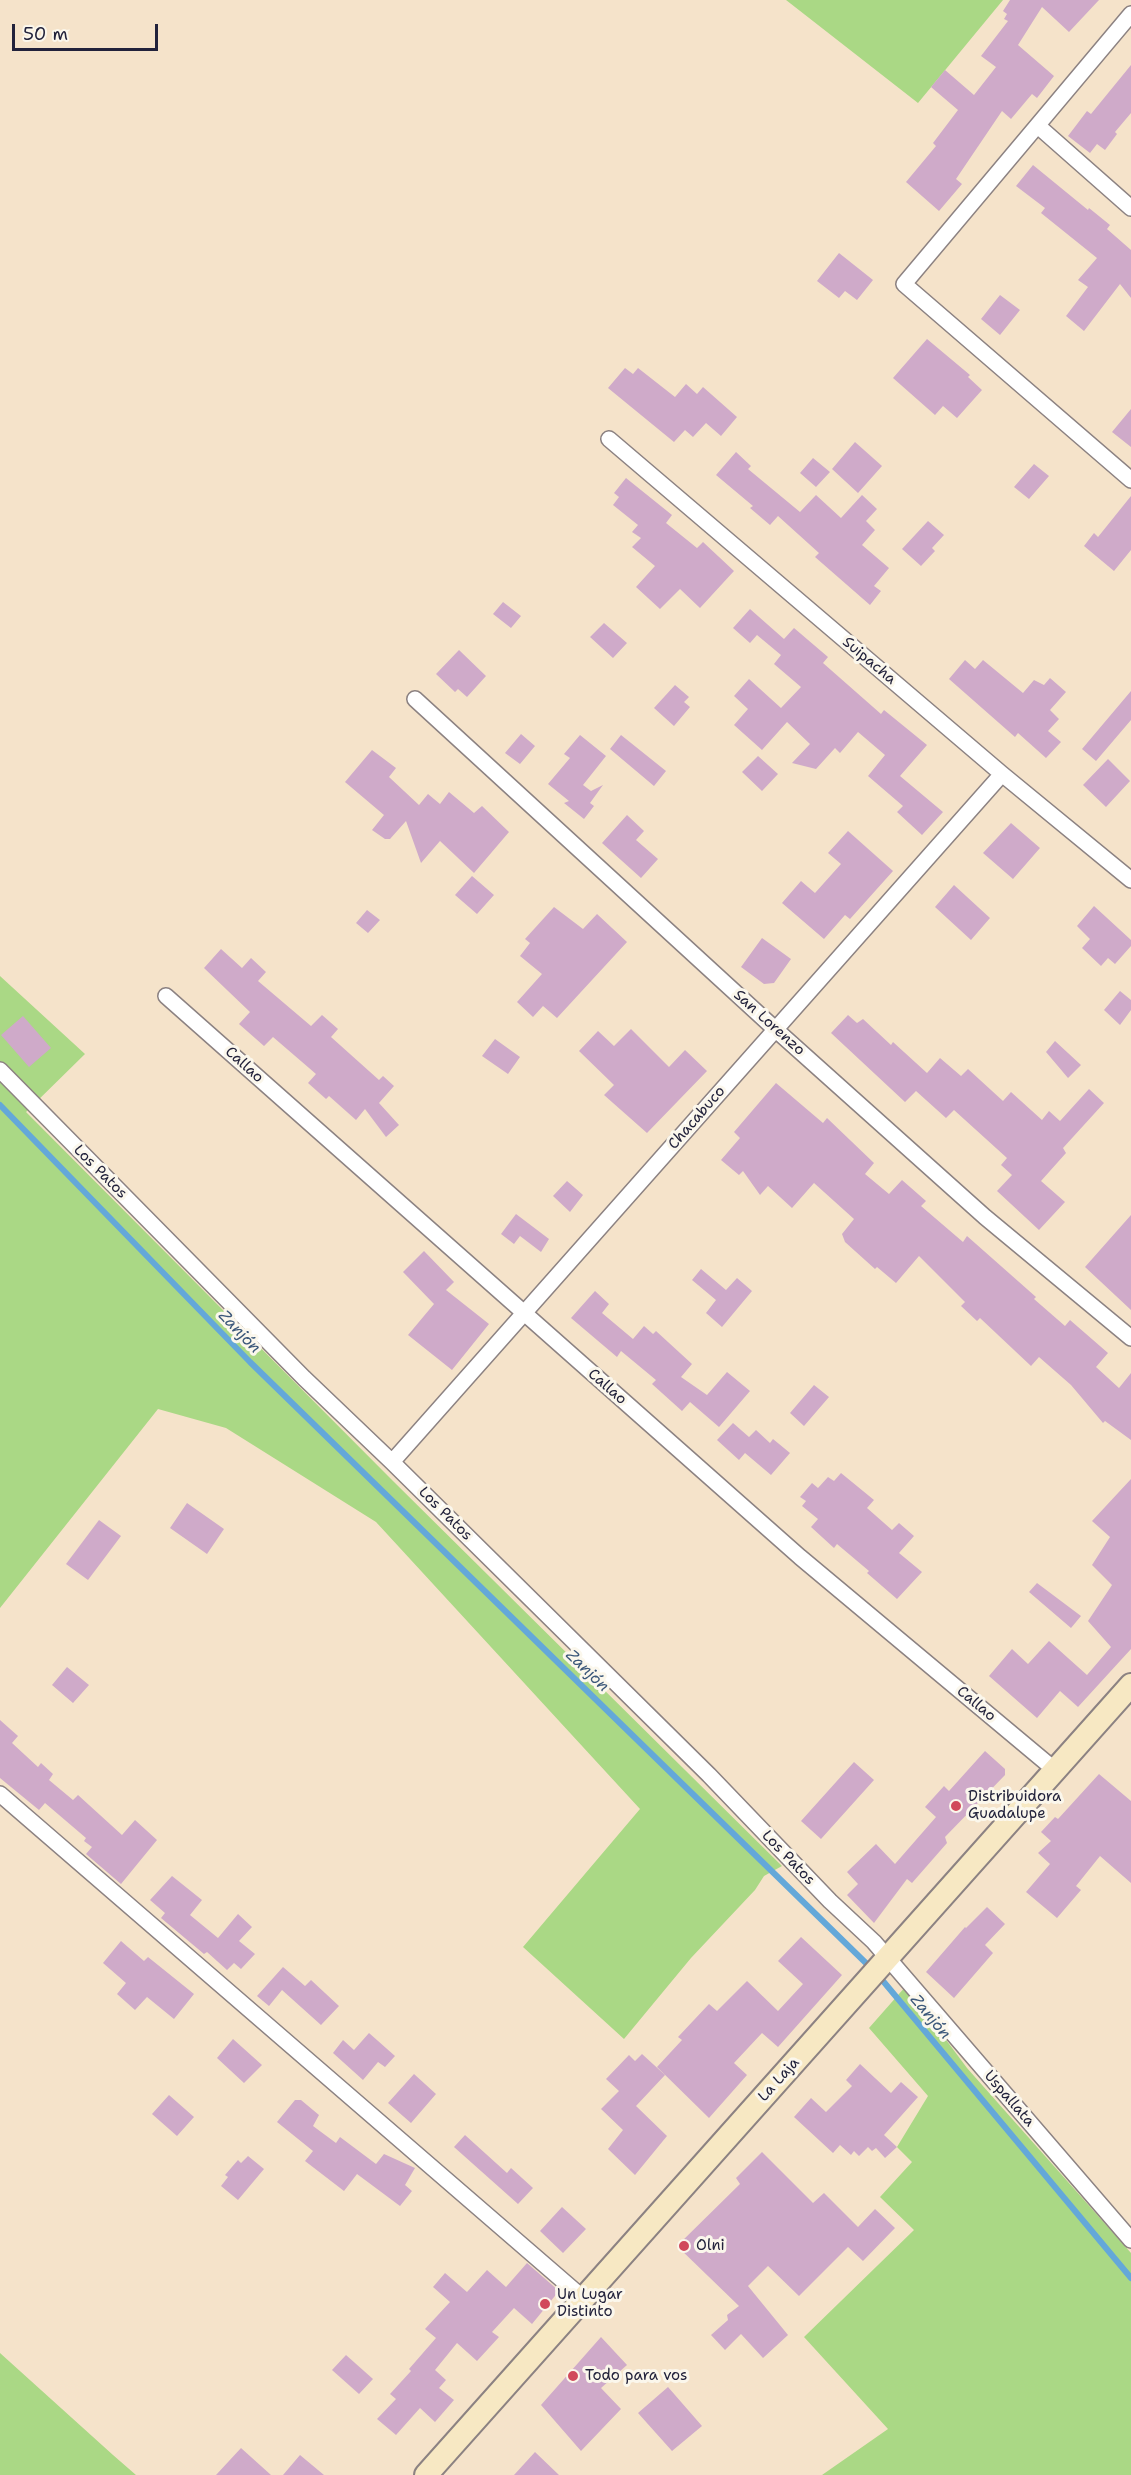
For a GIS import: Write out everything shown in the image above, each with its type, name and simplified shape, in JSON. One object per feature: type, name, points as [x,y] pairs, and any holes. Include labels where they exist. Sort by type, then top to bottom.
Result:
[{"type":"main road","name":"La Laja","points":[[426,2475],[1131,1685]]},
{"type":"street","points":[[1131,14],[904,284],[1131,480]]},
{"type":"street","points":[[1038,126],[1131,208]]},
{"type":"street","name":"Suipacha","points":[[609,439],[1002,774],[1131,880]]},
{"type":"street","name":"San Lorenzo","points":[[415,699],[775,1029],[985,1217],[1131,1338]]},
{"type":"street","name":"Chacabuco","points":[[392,1462],[1002,774]]},
{"type":"street","name":"Callao","points":[[166,996],[800,1557],[1055,1770]]},
{"type":"street","name":"Los Patos","points":[[0,1070],[304,1378],[709,1775],[889,1958]]},
{"type":"street","points":[[0,1794],[583,2298]]},
{"type":"street","name":"Uspallata","points":[[889,1958],[1131,2240]]},
{"type":"green space","points":[[786,0],[1003,0],[918,103]]},
{"type":"green space","points":[[0,976],[85,1054],[26,1112],[393,1481],[782,1866],[764,1876],[755,1890],[691,1958],[624,2039],[523,1947],[640,1809],[376,1522],[226,1428],[158,1409],[0,1608]]},
{"type":"green space","points":[[906,1986],[967,2068],[1131,2253],[1131,2475],[822,2475],[888,2429],[804,2337],[914,2230],[880,2197],[912,2162],[897,2147],[928,2096],[869,2028]]},
{"type":"green space","points":[[0,2353],[113,2455],[136,2475],[0,2475]]},
{"type":"building","points":[[1010,0],[1099,0],[1069,32],[1042,7],[1018,45],[1054,76],[1037,98],[1032,94],[1011,119],[1002,111],[956,179],[962,184],[939,211],[906,182],[936,146],[933,143],[958,110],[931,87],[945,70],[974,95],[996,67],[981,56],[1008,21],[1004,19],[1007,14],[1003,11]]},
{"type":"building","points":[[1131,65],[1131,113],[1115,132],[1117,134],[1105,150],[1097,144],[1090,153],[1068,136],[1087,111],[1091,114]]},
{"type":"building","points":[[1033,165],[1110,225],[1107,229],[1131,250],[1131,298],[1120,284],[1084,331],[1066,316],[1088,287],[1078,280],[1097,258],[1041,213],[1045,208],[1016,186]]},
{"type":"building","points":[[839,253],[873,280],[857,300],[845,291],[839,298],[817,281]]},
{"type":"building","points":[[1000,295],[1020,310],[1000,335],[981,319]]},
{"type":"building","points":[[927,339],[970,375],[968,377],[982,390],[957,418],[943,406],[935,415],[893,378]]},
{"type":"building","points":[[625,368],[633,374],[638,368],[675,397],[686,384],[697,394],[703,387],[737,417],[721,436],[706,423],[693,437],[685,430],[674,442],[608,388]]},
{"type":"building","points":[[1131,409],[1131,447],[1112,432]]},
{"type":"building","points":[[855,442],[882,466],[858,493],[832,469]]},
{"type":"building","points":[[736,452],[751,466],[748,469],[800,512],[816,495],[841,518],[862,495],[877,509],[866,521],[875,530],[862,545],[889,568],[874,586],[881,591],[870,605],[815,557],[819,553],[778,516],[770,525],[750,508],[753,506],[716,475]]},
{"type":"building","points":[[813,458],[830,472],[816,487],[800,473]]},
{"type":"building","points":[[1034,464],[1049,476],[1029,499],[1014,487]]},
{"type":"building","points":[[626,478],[672,515],[666,523],[697,548],[703,542],[734,571],[700,608],[680,589],[660,609],[636,587],[655,566],[632,547],[641,538],[632,532],[638,525],[613,505],[619,497],[614,493]]},
{"type":"building","points":[[1131,496],[1131,550],[1114,571],[1084,546],[1094,533],[1098,537]]},
{"type":"building","points":[[928,521],[944,535],[932,548],[935,551],[921,566],[902,549]]},
{"type":"building","points":[[503,602],[521,616],[511,628],[493,614]]},
{"type":"building","points":[[750,609],[784,639],[794,628],[828,657],[823,663],[881,714],[884,710],[927,745],[900,776],[943,812],[922,835],[897,812],[903,806],[868,776],[885,755],[858,732],[840,753],[835,748],[816,769],[792,763],[810,744],[787,722],[762,750],[734,725],[748,709],[734,696],[749,679],[781,708],[801,687],[774,664],[781,655],[757,635],[750,643],[733,628]]},
{"type":"building","points":[[604,623],[627,643],[613,658],[590,637]]},
{"type":"building","points":[[459,650],[486,676],[467,697],[458,689],[455,692],[436,674]]},
{"type":"building","points":[[965,660],[975,669],[983,660],[1023,693],[1034,680],[1044,685],[1050,678],[1066,692],[1050,710],[1059,719],[1048,731],[1061,742],[1046,758],[1018,733],[1015,737],[949,679]]},
{"type":"building","points":[[675,685],[689,697],[684,702],[690,707],[674,726],[654,708]]},
{"type":"building","points":[[1131,691],[1131,720],[1096,761],[1082,749]]},
{"type":"building","points":[[521,734],[535,746],[520,764],[505,753]]},
{"type":"building","points":[[580,735],[606,756],[583,785],[591,791],[603,785],[590,803],[594,806],[584,819],[564,803],[569,801],[548,784],[570,758],[564,754]]},
{"type":"building","points":[[621,735],[666,771],[654,786],[610,749]]},
{"type":"building","points":[[372,750],[396,768],[389,777],[419,805],[428,794],[440,804],[449,792],[474,813],[482,806],[509,832],[474,873],[440,841],[421,863],[406,821],[390,839],[385,839],[372,830],[384,815],[345,782]]},
{"type":"building","points":[[758,756],[778,774],[762,791],[742,772]]},
{"type":"building","points":[[1108,759],[1130,781],[1106,807],[1083,785]]},
{"type":"building","points":[[627,815],[644,831],[636,840],[658,859],[641,878],[602,843]]},
{"type":"building","points":[[1011,823],[1040,848],[1013,879],[983,853]]},
{"type":"building","points":[[848,831],[893,871],[850,919],[845,915],[824,939],[782,903],[801,881],[815,893],[841,864],[828,853]]},
{"type":"building","points":[[472,876],[494,895],[477,914],[455,895]]},
{"type":"building","points":[[954,885],[990,918],[971,940],[935,907]]},
{"type":"building","points":[[1094,906],[1131,940],[1131,946],[1115,964],[1108,958],[1101,966],[1082,948],[1090,939],[1077,926]]},
{"type":"building","points":[[554,907],[583,929],[597,914],[627,942],[557,1018],[543,1006],[533,1017],[517,1002],[542,974],[520,956],[530,943],[525,939]]},
{"type":"building","points":[[367,910],[380,920],[368,933],[356,923]]},
{"type":"building","points":[[762,938],[791,959],[774,983],[764,984],[741,967]]},
{"type":"building","points":[[221,949],[242,968],[251,958],[266,972],[258,981],[311,1026],[322,1015],[338,1029],[331,1037],[379,1080],[383,1076],[394,1086],[379,1103],[399,1125],[386,1137],[365,1109],[356,1120],[329,1096],[326,1099],[308,1083],[316,1074],[273,1037],[264,1046],[239,1024],[250,1012],[204,968]]},
{"type":"building","points":[[1120,991],[1131,1000],[1131,1010],[1120,1025],[1104,1010]]},
{"type":"building","points":[[848,1015],[857,1023],[863,1019],[891,1045],[893,1042],[927,1073],[940,1058],[961,1076],[968,1069],[1003,1101],[1011,1092],[1042,1120],[1049,1111],[1060,1121],[1089,1089],[1104,1103],[1063,1148],[1066,1153],[1041,1181],[1065,1202],[1039,1230],[997,1191],[1012,1175],[1001,1165],[1007,1158],[954,1110],[946,1118],[916,1091],[905,1102],[831,1033]]},
{"type":"building","points":[[23,1016],[51,1048],[29,1067],[1,1035]]},
{"type":"building","points":[[631,1029],[669,1067],[685,1050],[707,1071],[647,1133],[604,1095],[614,1085],[579,1051],[598,1031],[614,1046]]},
{"type":"building","points":[[495,1039],[520,1057],[508,1074],[482,1056]]},
{"type":"building","points":[[1055,1041],[1081,1065],[1068,1078],[1046,1052]]},
{"type":"building","points":[[776,1083],[823,1123],[827,1118],[874,1163],[865,1174],[889,1194],[902,1180],[926,1201],[921,1206],[963,1242],[967,1236],[1065,1326],[1070,1320],[1108,1353],[1096,1367],[1119,1388],[1131,1373],[1131,1440],[1105,1421],[1103,1423],[1071,1385],[1039,1357],[1031,1366],[980,1318],[977,1321],[961,1306],[965,1302],[919,1256],[896,1283],[877,1267],[875,1269],[845,1242],[842,1234],[854,1219],[814,1183],[792,1208],[768,1186],[760,1195],[743,1171],[739,1175],[721,1160],[740,1138],[734,1132]]},
{"type":"building","points":[[567,1181],[583,1195],[570,1212],[553,1196]]},
{"type":"building","points":[[516,1214],[549,1239],[541,1252],[520,1236],[514,1244],[501,1234]]},
{"type":"building","points":[[1131,1215],[1131,1310],[1085,1267]]},
{"type":"building","points":[[424,1251],[454,1282],[446,1290],[489,1324],[452,1370],[408,1335],[434,1304],[403,1272]]},
{"type":"building","points":[[701,1269],[726,1290],[737,1278],[752,1291],[722,1327],[706,1313],[716,1300],[692,1280]]},
{"type":"building","points":[[595,1291],[609,1304],[602,1313],[633,1339],[644,1326],[653,1334],[656,1331],[692,1364],[681,1377],[707,1395],[727,1372],[750,1391],[719,1427],[690,1402],[682,1411],[652,1384],[656,1380],[621,1351],[617,1357],[571,1318]]},
{"type":"building","points":[[814,1385],[829,1397],[804,1426],[790,1413]]},
{"type":"building","points":[[733,1423],[749,1437],[756,1430],[770,1443],[773,1439],[790,1453],[771,1475],[745,1453],[739,1460],[717,1440]]},
{"type":"building","points":[[841,1473],[874,1500],[867,1508],[892,1530],[899,1523],[914,1536],[899,1553],[922,1572],[897,1599],[837,1544],[834,1548],[811,1527],[818,1519],[802,1506],[806,1501],[800,1497],[812,1483],[818,1488],[828,1477],[834,1481]]},
{"type":"building","points":[[1131,1479],[1131,1649],[1078,1707],[1060,1691],[1037,1718],[989,1676],[1012,1649],[1028,1664],[1049,1641],[1087,1675],[1111,1647],[1088,1621],[1112,1585],[1092,1565],[1110,1537],[1092,1521]]},
{"type":"building","points":[[187,1503],[224,1529],[207,1554],[170,1528]]},
{"type":"building","points":[[99,1520],[121,1536],[88,1580],[66,1564]]},
{"type":"building","points":[[1037,1583],[1081,1616],[1071,1628],[1029,1592]]},
{"type":"building","points":[[67,1667],[89,1685],[73,1703],[52,1685]]},
{"type":"building","points":[[0,1720],[18,1736],[12,1743],[38,1767],[41,1763],[53,1774],[49,1780],[73,1800],[78,1795],[122,1835],[135,1820],[157,1840],[121,1884],[86,1854],[92,1847],[84,1841],[86,1838],[45,1803],[39,1810],[0,1778]]},
{"type":"building","points":[[985,1751],[1005,1769],[1005,1775],[945,1837],[947,1843],[912,1883],[907,1879],[874,1923],[847,1895],[858,1884],[847,1872],[876,1844],[895,1864],[936,1817],[925,1807],[944,1786],[949,1791]]},
{"type":"building","points":[[854,1762],[874,1780],[821,1839],[801,1821]]},
{"type":"building","points":[[1099,1774],[1131,1801],[1131,1883],[1100,1856],[1076,1886],[1081,1890],[1057,1918],[1026,1892],[1050,1864],[1038,1853],[1051,1841],[1041,1832],[1055,1817],[1058,1819]]},
{"type":"building","points":[[172,1876],[202,1900],[190,1915],[218,1938],[238,1914],[252,1927],[239,1941],[255,1954],[241,1969],[234,1963],[227,1970],[161,1918],[165,1913],[150,1900]]},
{"type":"building","points":[[987,1907],[1005,1924],[985,1945],[993,1953],[954,1998],[926,1972],[965,1927]]},
{"type":"building","points":[[801,1937],[842,1975],[778,2047],[762,2033],[734,2063],[747,2075],[709,2118],[657,2067],[682,2040],[678,2037],[709,2004],[717,2011],[747,1981],[778,2011],[803,1984],[778,1961]]},
{"type":"building","points":[[121,1941],[144,1961],[148,1957],[194,1994],[174,2019],[147,1997],[135,2010],[117,1994],[126,1983],[103,1963]]},
{"type":"building","points":[[283,1967],[305,1986],[311,1980],[339,2006],[321,2025],[282,1990],[269,2006],[257,1996]]},
{"type":"building","points":[[369,2033],[395,2056],[385,2067],[378,2062],[363,2080],[333,2053],[343,2040],[354,2050]]},
{"type":"building","points":[[233,2039],[262,2065],[244,2083],[217,2058]]},
{"type":"building","points":[[642,2054],[665,2075],[636,2106],[667,2136],[635,2175],[608,2149],[623,2130],[601,2109],[619,2091],[606,2079],[629,2055],[635,2061]]},
{"type":"building","points":[[860,2064],[891,2093],[901,2082],[918,2097],[884,2135],[897,2147],[885,2158],[876,2148],[872,2151],[868,2147],[859,2156],[854,2151],[851,2155],[840,2145],[833,2153],[794,2117],[811,2098],[826,2112],[852,2086],[846,2080]]},
{"type":"building","points":[[414,2074],[436,2094],[411,2123],[388,2103]]},
{"type":"building","points":[[169,2095],[194,2117],[177,2136],[152,2114]]},
{"type":"building","points":[[295,2100],[301,2100],[319,2115],[313,2126],[336,2143],[340,2137],[376,2164],[384,2154],[415,2168],[405,2185],[412,2191],[400,2206],[357,2174],[344,2191],[305,2161],[313,2151],[277,2122]]},
{"type":"building","points":[[465,2135],[507,2173],[511,2168],[533,2188],[518,2204],[454,2147]]},
{"type":"building","points":[[762,2152],[813,2203],[824,2193],[858,2227],[875,2209],[895,2228],[863,2261],[848,2247],[799,2296],[768,2266],[748,2286],[788,2335],[763,2358],[741,2334],[725,2350],[711,2335],[728,2320],[727,2315],[739,2306],[677,2246],[740,2184],[736,2178]]},
{"type":"building","points":[[248,2156],[264,2169],[238,2200],[221,2186],[228,2177],[225,2175],[238,2160],[241,2163]]},
{"type":"building","points":[[562,2207],[586,2229],[563,2253],[540,2231]]},
{"type":"building","points":[[527,2263],[559,2291],[532,2324],[514,2308],[492,2332],[499,2337],[477,2361],[457,2343],[435,2370],[446,2380],[439,2388],[454,2400],[435,2422],[420,2408],[396,2435],[377,2419],[396,2399],[390,2394],[436,2338],[425,2329],[450,2302],[433,2287],[445,2273],[467,2292],[487,2270],[506,2287]]},
{"type":"building","points":[[601,2337],[627,2365],[601,2388],[621,2409],[581,2451],[541,2405]]},
{"type":"building","points":[[346,2355],[373,2379],[359,2394],[332,2370]]},
{"type":"building","points":[[668,2387],[702,2426],[672,2451],[638,2413]]},
{"type":"building","points":[[241,2448],[271,2475],[216,2475]]},
{"type":"building","points":[[535,2452],[559,2475],[514,2475]]},
{"type":"building","points":[[300,2455],[324,2475],[283,2475]]},
{"type":"waterway","name":"Zanjón","points":[[0,1105],[250,1362],[871,1968]]},
{"type":"waterway","name":"Zanjón","points":[[878,1975],[1131,2278]]},
{"type":"place","name":"Distribuidora Guadalupe","points":[[956,1806]]},
{"type":"place","name":"Olni","points":[[684,2246]]},
{"type":"place","name":"Un Lugar Distinto","points":[[545,2304]]},
{"type":"place","name":"Todo para vos","points":[[573,2376]]}]
